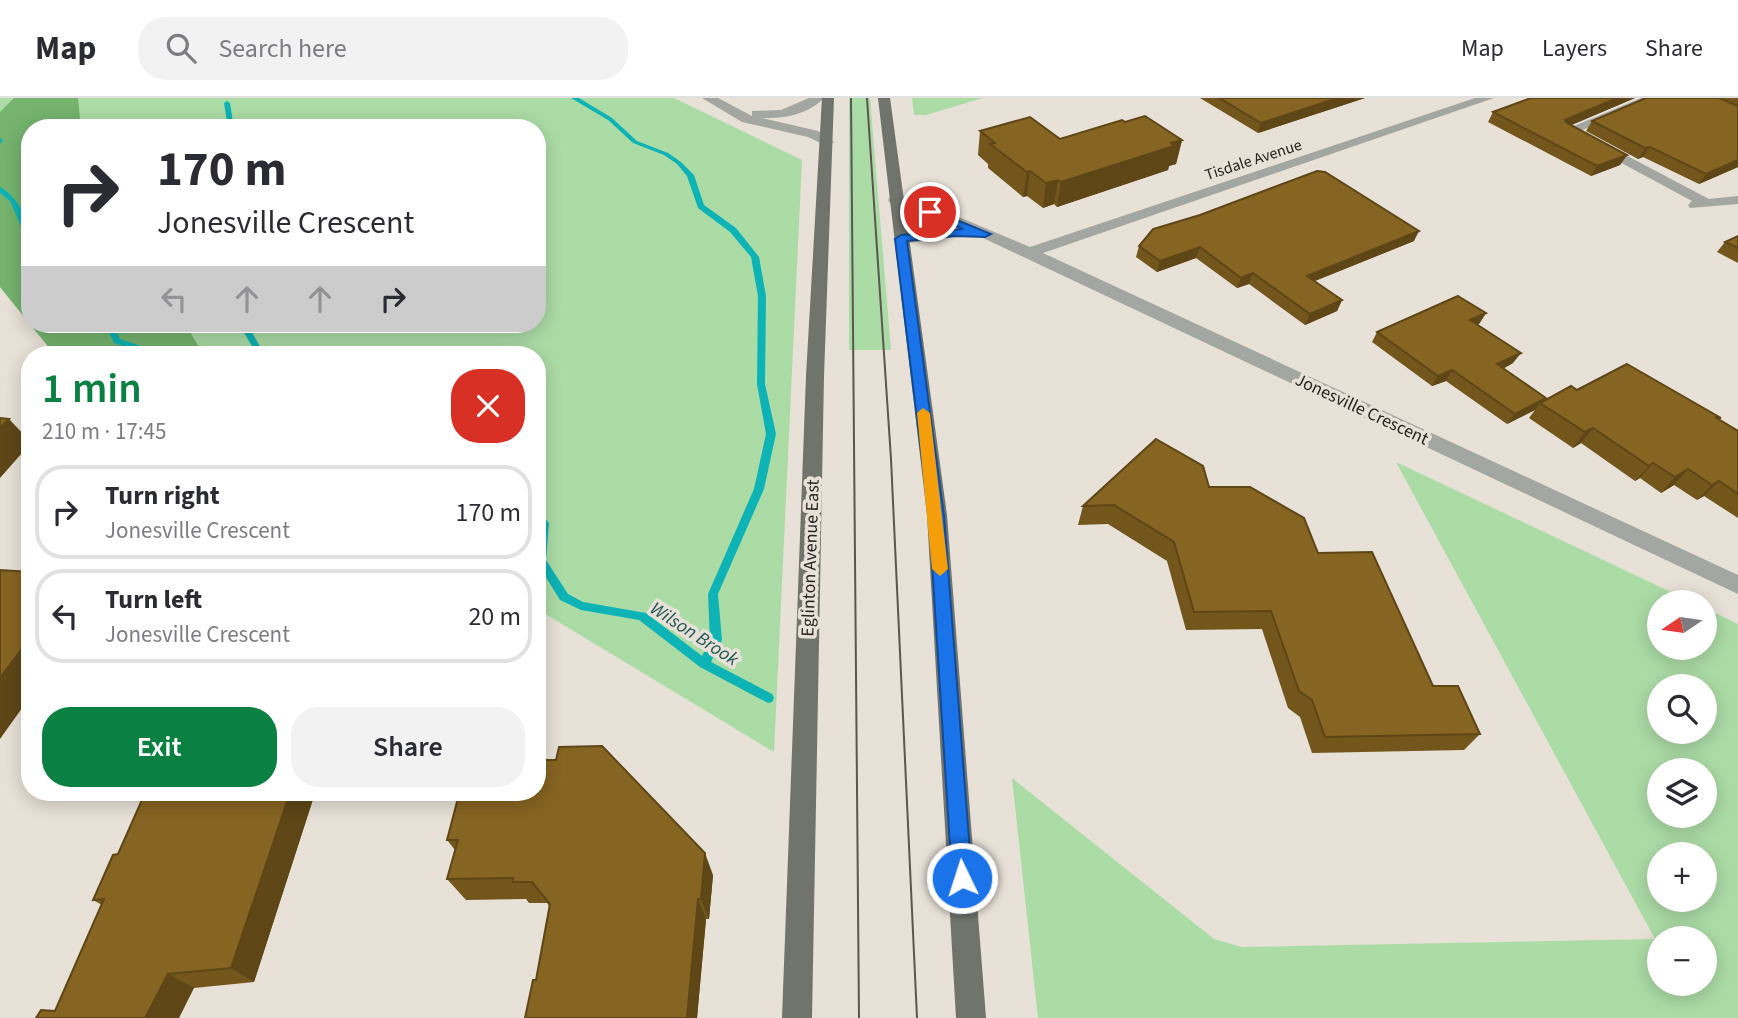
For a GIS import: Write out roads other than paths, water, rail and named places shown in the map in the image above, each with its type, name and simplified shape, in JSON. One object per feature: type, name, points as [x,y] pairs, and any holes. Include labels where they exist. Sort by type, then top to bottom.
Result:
[{"type":"main road","name":"Eglinton Avenue East","points":[[797,1018],[815,376],[828,98]]},
{"type":"main road","points":[[884,98],[936,516],[971,1018]]},
{"type":"street","points":[[708,98],[747,119],[813,134],[827,142]]},
{"type":"street","points":[[727,108],[762,115],[778,114],[806,106],[818,98]]},
{"type":"street","name":"Tisdale Avenue","points":[[1029,252],[1488,98]]},
{"type":"street","points":[[1653,98],[1569,131],[1708,204]]},
{"type":"street","name":"Jonesville Crescent","points":[[895,200],[1029,252],[1738,585]]},
{"type":"street","points":[[1686,206],[1738,200]]},
{"type":"street","name":"Jonesville Crescent","points":[[901,239],[955,232],[985,234]]},
{"type":"waterway","points":[[574,98],[610,119],[635,142],[666,154],[679,163],[690,175],[701,206],[733,230],[755,257],[762,296],[761,384],[771,434],[759,489],[713,594],[716,640],[704,664]]},
{"type":"waterway","points":[[227,103],[230,119]]},
{"type":"waterway","name":"Wilson Brook","points":[[0,189],[13,200],[21,218]]},
{"type":"waterway","name":"Wilson Brook","points":[[113,333],[117,341],[132,346]]},
{"type":"waterway","points":[[248,333],[256,346]]},
{"type":"waterway","name":"Wilson Brook","points":[[546,568],[564,597],[581,606],[642,616],[704,664]]},
{"type":"waterway","name":"Wilson Brook","points":[[704,664],[768,698]]},
{"type":"tram line","points":[[851,98],[859,1018]]},
{"type":"tram line","points":[[867,98],[891,459],[917,1018]]}]
